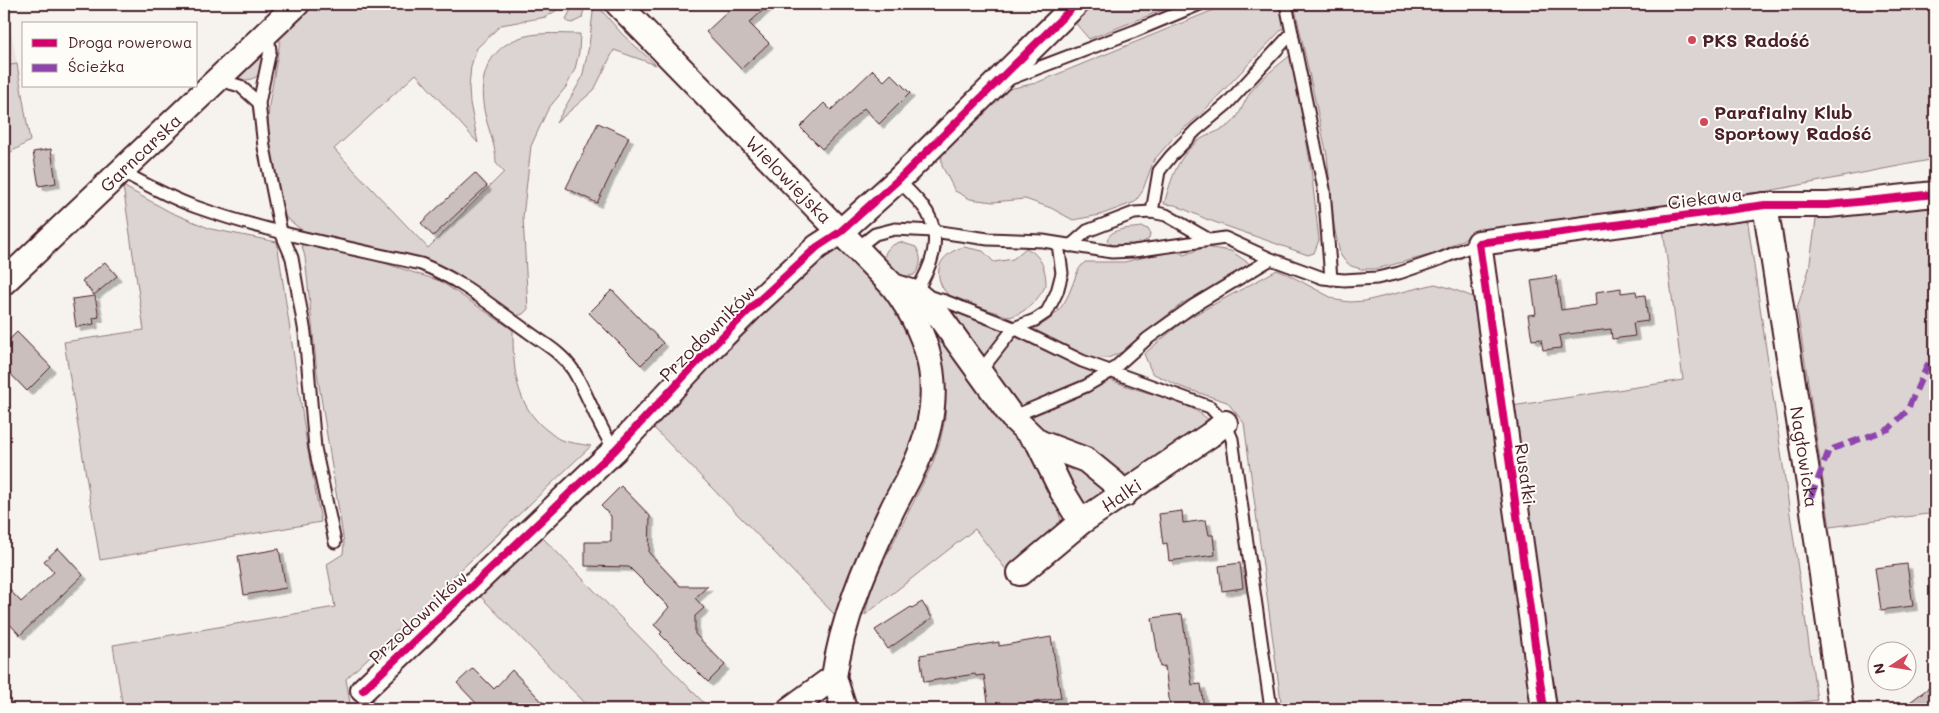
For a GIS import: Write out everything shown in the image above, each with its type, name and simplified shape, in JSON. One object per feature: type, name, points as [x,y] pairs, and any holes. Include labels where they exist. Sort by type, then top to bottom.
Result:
[{"type":"street","name":"Garncarska","points":[[4,282],[297,4]]},
{"type":"street","name":"Wielowiejska","points":[[618,4],[840,232],[904,290],[934,309],[1012,417],[1038,442],[1062,491],[1081,522]]},
{"type":"street","name":"Przodowników","points":[[363,690],[615,450],[701,358],[751,308],[817,247],[840,232],[898,180],[1076,4]]},
{"type":"street","name":"Ciekawa","points":[[1479,242],[1765,205],[1828,205],[1935,194]]},
{"type":"street","name":"Nagłowicka","points":[[1765,205],[1811,497],[1841,709]]},
{"type":"street","name":"Rusałki","points":[[1479,242],[1544,709]]},
{"type":"street","points":[[844,709],[834,677],[838,652],[847,621],[868,561],[917,462],[932,415],[931,367],[904,290]]},
{"type":"street","name":"Halki","points":[[1020,573],[1081,522],[1125,494],[1225,423]]},
{"type":"street","name":"Wielowiejska","points":[[1038,442],[1086,460],[1125,494]]},
{"type":"street","points":[[790,709],[834,677]]},
{"type":"lane","points":[[993,85],[1135,32],[1200,4]]},
{"type":"lane","points":[[1286,4],[1324,189],[1331,279]]},
{"type":"lane","points":[[268,32],[270,51],[259,103],[264,147],[281,232],[292,258],[296,277],[305,332],[315,448],[335,542]]},
{"type":"lane","points":[[1152,212],[1159,171],[1170,156],[1196,130],[1228,104],[1292,33]]},
{"type":"lane","points":[[216,79],[240,86],[259,103]]},
{"type":"lane","points":[[121,172],[162,193],[196,207],[281,232],[421,264],[442,273],[493,305],[564,358],[581,384],[601,429],[615,450]]},
{"type":"lane","points":[[898,180],[927,213],[933,231],[934,256],[928,273],[904,290]]},
{"type":"lane","points":[[1070,246],[1087,231],[1134,213],[1152,212],[1166,215],[1208,239]]},
{"type":"lane","points":[[857,248],[875,234],[895,229],[933,231],[988,239],[1043,241],[1112,252],[1225,238],[1272,259],[1324,278],[1344,280],[1377,278],[1399,273],[1440,259],[1479,242]]},
{"type":"lane","points":[[979,373],[1014,328],[1035,320],[1047,312],[1057,292],[1062,273],[1058,244]]},
{"type":"lane","points":[[1012,417],[1086,386],[1110,372],[1148,339],[1193,306],[1272,259]]},
{"type":"lane","points":[[904,290],[945,301],[1014,328],[1082,361],[1210,407],[1225,423],[1232,438],[1271,709]]},
{"type":"shaded area","points":[[4,4],[6,4],[17,64],[4,66]]},
{"type":"shaded area","points":[[312,4],[561,4],[557,10],[546,17],[501,25],[477,48],[471,66],[469,87],[470,103],[478,143],[416,74],[334,149],[428,248],[504,172],[496,163],[496,155],[483,103],[483,80],[491,60],[505,45],[526,36],[580,34],[579,52],[575,69],[566,87],[548,109],[531,146],[523,217],[528,309],[523,314],[516,316],[461,277],[418,259],[304,232],[283,215],[267,139],[269,105],[280,41],[278,33]]},
{"type":"shaded area","points":[[574,4],[585,4],[582,18],[572,23],[566,19]]},
{"type":"shaded area","points":[[594,4],[622,34],[656,65],[614,50],[594,90],[556,123],[582,78],[589,46]]},
{"type":"shaded area","points":[[1085,4],[1178,4],[1089,39],[1071,18]]},
{"type":"shaded area","points":[[1228,4],[1280,4],[1285,26],[1200,115],[1174,137],[1154,160],[1142,192],[1135,202],[1100,215],[1073,220],[1051,208],[1025,199],[993,202],[970,199],[955,191],[942,166],[941,148],[995,92],[1036,83]]},
{"type":"shaded area","name":"Parafialny Klub Sportowy Radość","points":[[1294,4],[1935,4],[1935,159],[1717,201],[1464,239],[1438,253],[1376,269],[1361,269],[1351,266],[1340,254],[1334,226],[1327,155]]},
{"type":"shaded area","points":[[262,46],[263,57],[259,75],[245,80],[230,76]]},
{"type":"shaded area","points":[[1292,54],[1311,168],[1319,240],[1314,253],[1308,255],[1206,219],[1175,205],[1164,204],[1176,168],[1186,152],[1201,139],[1232,123],[1254,88]]},
{"type":"shaded area","points":[[17,64],[30,141],[4,156],[4,66]]},
{"type":"shaded area","points":[[123,186],[170,212],[211,229],[277,242],[307,445],[321,522],[100,560],[64,342],[144,330]]},
{"type":"shaded area","points":[[1935,205],[1935,513],[1830,527],[1797,309],[1809,269],[1817,213]]},
{"type":"shaded area","points":[[1747,217],[1817,700],[1752,709],[1558,709],[1512,406],[1683,380],[1663,229]]},
{"type":"shaded area","points":[[1142,227],[1148,229],[1150,233],[1149,239],[1139,244],[1113,245],[1107,241],[1109,236],[1116,231]]},
{"type":"shaded area","points":[[301,242],[384,263],[440,281],[513,330],[515,372],[522,398],[529,410],[537,421],[557,438],[591,446],[346,679],[351,709],[123,709],[113,645],[335,607],[327,564],[343,554],[344,543],[317,372],[305,257]]},
{"type":"shaded area","points":[[900,242],[916,247],[918,251],[920,265],[914,275],[898,274],[891,270],[887,264],[886,252]]},
{"type":"shaded area","points":[[834,244],[909,323],[925,395],[920,429],[835,615],[651,425],[740,330]]},
{"type":"shaded area","points":[[964,247],[983,251],[994,262],[1013,259],[1026,248],[1035,254],[1042,263],[1046,285],[1031,305],[1022,312],[1010,317],[953,298],[942,286],[939,278],[939,269],[947,255]]},
{"type":"shaded area","points":[[1205,247],[1231,251],[1250,264],[1183,303],[1138,338],[1129,349],[1108,358],[1092,359],[1034,329],[1058,312],[1069,293],[1078,270],[1085,262],[1124,262],[1175,250],[1184,255]]},
{"type":"shaded area","points":[[1277,270],[1336,300],[1350,302],[1365,301],[1435,284],[1473,297],[1532,709],[1282,709],[1244,423],[1227,402],[1181,387],[1152,373],[1144,354],[1185,320]]},
{"type":"shaded area","points":[[920,304],[975,384],[982,399],[1031,450],[1047,480],[1063,528],[1015,567],[1007,571],[975,529],[865,615],[871,589],[932,465],[940,442],[945,418],[945,392]]},
{"type":"shaded area","points":[[948,308],[1109,379],[1186,406],[1203,415],[1211,422],[1131,482],[1024,420]]},
{"type":"shaded area","points":[[1048,451],[1077,462],[1108,494],[1088,507],[1082,505]]},
{"type":"shaded area","points":[[542,537],[705,704],[695,709],[591,709],[480,596]]},
{"type":"building","points":[[736,4],[770,4],[749,23],[769,43],[741,69],[706,32]]},
{"type":"building","points":[[873,70],[884,81],[891,74],[910,93],[879,124],[864,108],[822,149],[800,127],[824,103],[831,110]]},
{"type":"building","points":[[598,123],[629,137],[597,203],[566,188]]},
{"type":"building","points":[[51,149],[56,183],[39,186],[33,152]]},
{"type":"building","points":[[475,173],[487,186],[433,236],[421,223]]},
{"type":"building","points":[[105,262],[117,276],[94,295],[82,281]]},
{"type":"building","points":[[1556,276],[1561,310],[1597,305],[1596,292],[1621,288],[1621,293],[1636,291],[1637,296],[1645,295],[1648,321],[1633,323],[1635,336],[1612,339],[1611,329],[1568,334],[1559,336],[1561,348],[1543,350],[1541,339],[1532,340],[1528,315],[1536,314],[1531,280]]},
{"type":"building","points":[[612,290],[663,343],[641,365],[589,313]]},
{"type":"building","points":[[95,296],[99,317],[93,318],[94,324],[76,327],[72,299]]},
{"type":"building","points":[[17,332],[51,367],[27,391],[4,367],[4,345]]},
{"type":"building","points":[[621,486],[650,516],[649,553],[680,586],[708,586],[695,598],[704,608],[695,616],[695,634],[725,665],[708,682],[660,634],[662,632],[654,625],[669,607],[629,567],[585,566],[585,542],[611,542],[611,516],[601,506]]},
{"type":"building","points":[[1182,511],[1183,523],[1206,520],[1209,535],[1213,535],[1215,555],[1169,561],[1167,543],[1163,544],[1159,514]]},
{"type":"building","points":[[58,548],[83,575],[20,635],[4,618],[4,584],[21,602],[54,572],[44,561]]},
{"type":"building","points":[[279,549],[286,588],[244,595],[238,556]]},
{"type":"building","points":[[1240,563],[1243,588],[1222,591],[1219,566]]},
{"type":"building","points":[[1907,564],[1913,606],[1881,610],[1875,568]]},
{"type":"building","points":[[922,602],[932,618],[888,649],[875,630]]},
{"type":"building","points":[[1182,614],[1192,685],[1201,684],[1204,709],[1172,709],[1165,666],[1160,667],[1152,618]]},
{"type":"building","points":[[1051,637],[1061,698],[1021,704],[1022,709],[989,709],[984,675],[976,676],[975,674],[924,682],[920,655],[999,642],[999,646]]},
{"type":"building","points":[[473,668],[494,689],[512,670],[549,709],[473,709],[478,705],[457,683]]},
{"type":"building","points":[[1935,683],[1935,709],[1901,709]]},
{"type":"marked path","points":[[1811,497],[1829,450],[1889,429],[1907,411],[1935,348]]},
{"type":"cycle path","points":[[363,690],[615,450],[701,358],[751,308],[817,247],[840,232],[898,180],[1076,4]]},
{"type":"cycle path","points":[[1544,709],[1479,243],[1765,205],[1828,205],[1935,194]]},
{"type":"place","name":"PKS Radość","points":[[1692,40]]},
{"type":"place","name":"Parafialny Klub Sportowy Radość","points":[[1704,122]]}]
